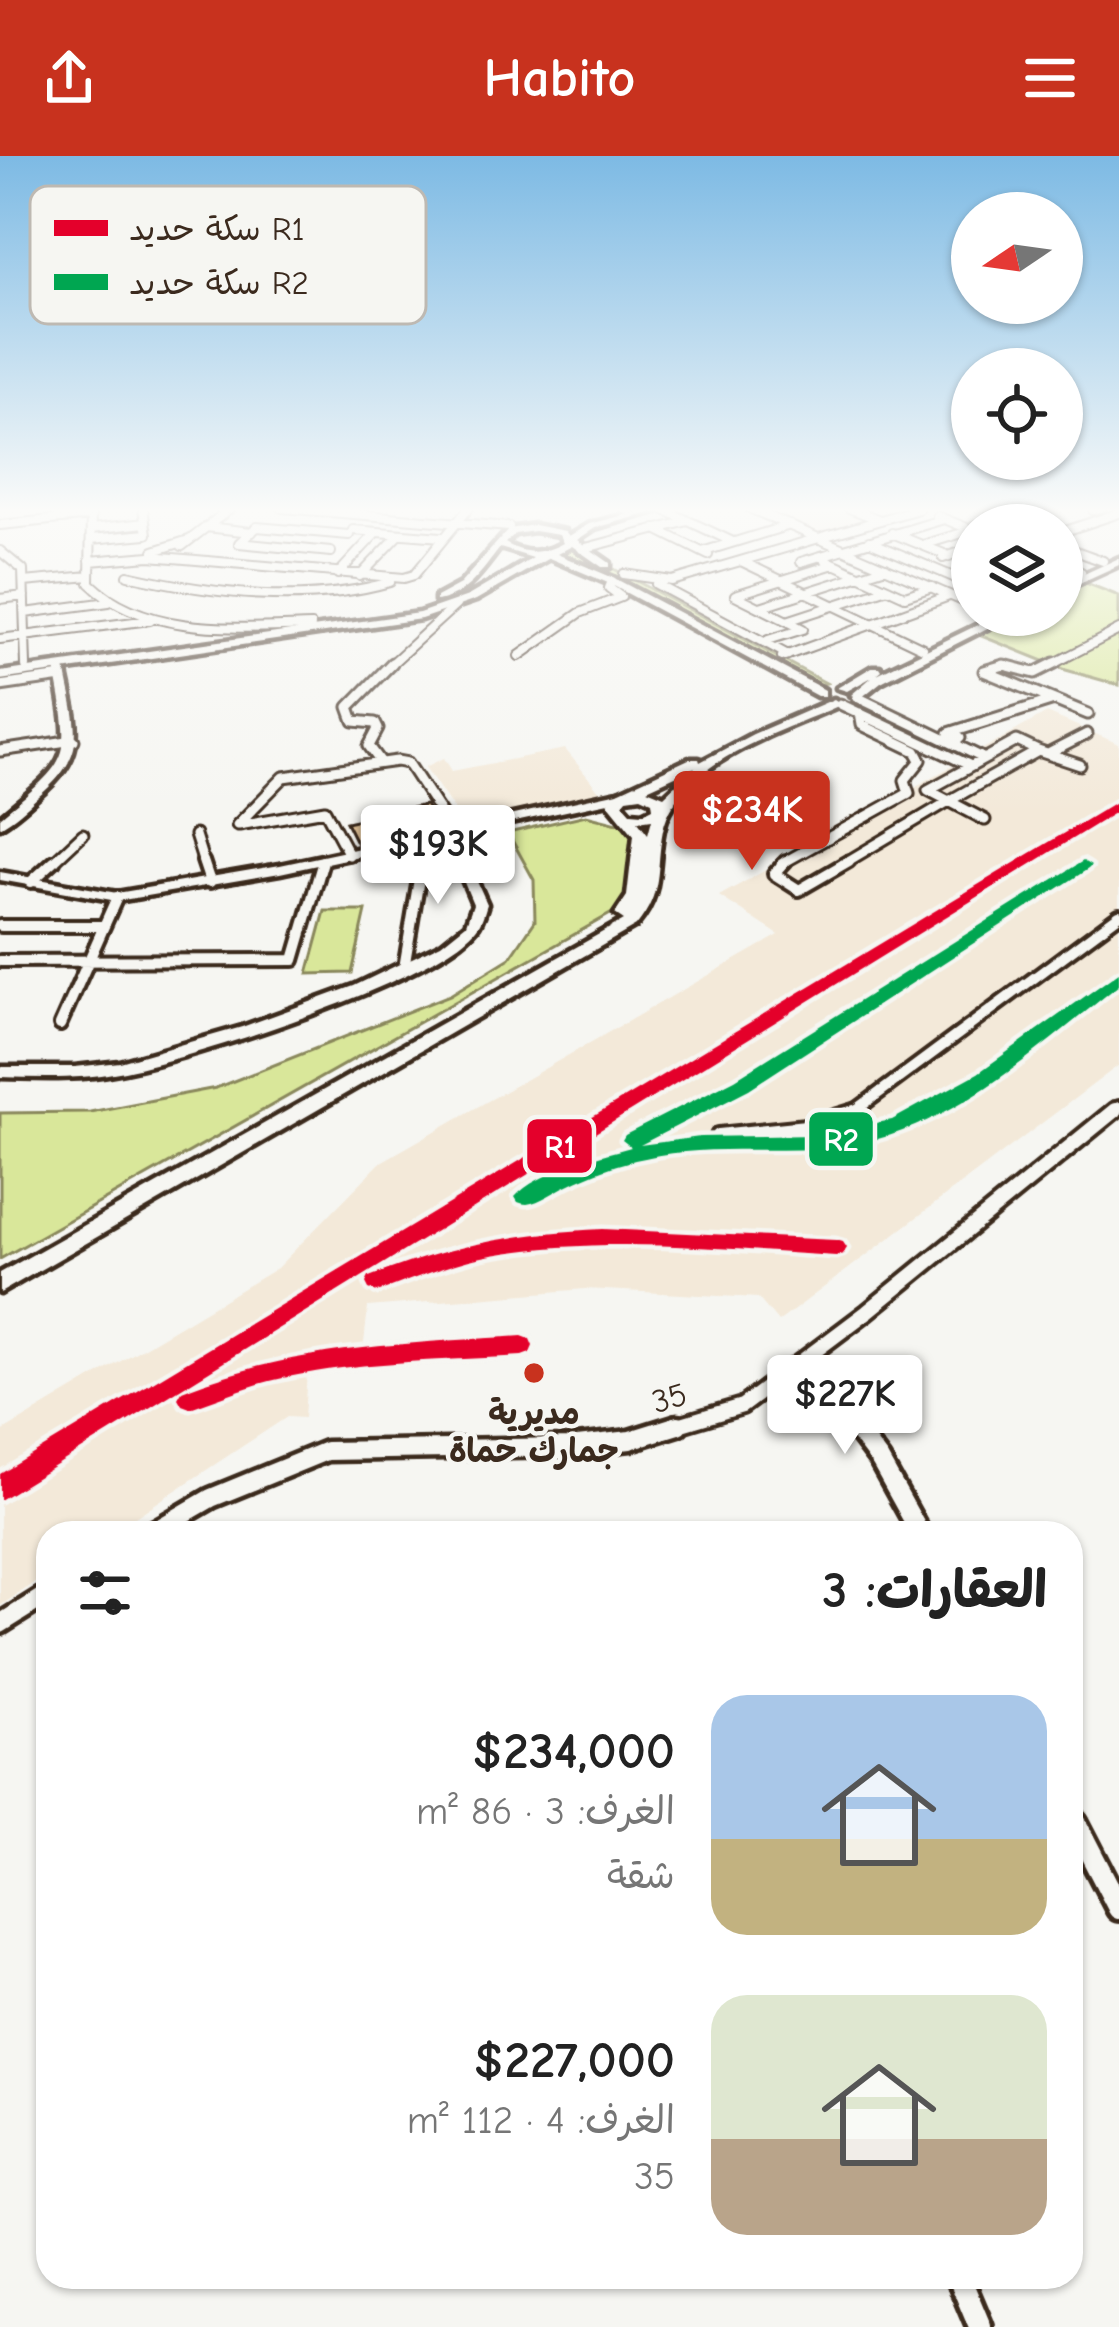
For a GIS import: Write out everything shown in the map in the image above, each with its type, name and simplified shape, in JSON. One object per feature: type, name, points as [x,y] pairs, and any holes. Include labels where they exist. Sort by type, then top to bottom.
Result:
[{"type":"main road","points":[[0,673],[311,626],[389,609]]},
{"type":"main road","points":[[0,673],[61,673],[364,626],[437,609]]},
{"type":"main road","points":[[677,609],[858,702],[877,679],[964,636]]},
{"type":"main road","points":[[685,609],[785,656],[834,692]]},
{"type":"main road","points":[[0,1269],[606,927],[635,896],[641,835],[615,803],[623,795],[951,634]]},
{"type":"main road","points":[[624,814],[645,817],[660,810],[684,778],[834,692]]},
{"type":"main road","points":[[0,1284],[630,922],[652,893],[662,804],[652,795],[623,795]]},
{"type":"street","points":[[25,609],[26,667]]},
{"type":"street","points":[[25,613],[53,609]]},
{"type":"street","points":[[133,609],[211,625],[311,626]]},
{"type":"street","points":[[380,761],[369,746],[378,729],[375,723],[354,721],[349,707],[450,609]]},
{"type":"street","points":[[519,656],[589,609]]},
{"type":"street","points":[[707,609],[768,640],[785,656],[915,609]]},
{"type":"street","points":[[763,609],[802,629],[768,640]]},
{"type":"street","points":[[787,621],[821,609]]},
{"type":"street","points":[[843,609],[922,648]]},
{"type":"street","points":[[0,639],[162,618]]},
{"type":"street","points":[[211,625],[223,639]]},
{"type":"street","points":[[1088,714],[984,671],[1004,665],[1035,673],[1119,630]]},
{"type":"street","points":[[0,686],[61,673],[74,740],[64,768],[0,823]]},
{"type":"street","points":[[1035,673],[1041,683],[1036,690]]},
{"type":"street","points":[[957,745],[965,741],[950,733],[1054,700]]},
{"type":"street","points":[[858,702],[983,758]]},
{"type":"street","points":[[858,702],[969,765]]},
{"type":"street","points":[[858,702],[862,725],[916,752],[920,760],[904,780],[909,793],[780,864],[774,874],[800,890],[949,802],[1087,734]]},
{"type":"street","points":[[0,751],[74,740]]},
{"type":"street","points":[[985,820],[928,790],[1017,741],[1080,765]]},
{"type":"street","points":[[349,854],[326,810],[237,825],[284,777],[380,761],[408,764],[448,824]]},
{"type":"street","points":[[404,968],[430,837],[436,829],[448,824],[466,829],[623,795]]},
{"type":"street","points":[[567,808],[624,814]]},
{"type":"street","points":[[0,876],[117,897],[430,837],[453,841],[464,836],[466,829]]},
{"type":"street","points":[[32,882],[82,834]]},
{"type":"street","points":[[195,835],[210,882]]},
{"type":"street","points":[[0,1072],[63,1073],[178,1055],[404,968],[451,945],[472,927],[480,904],[453,841]]},
{"type":"street","points":[[0,961],[294,960],[323,860]]},
{"type":"street","points":[[60,1024],[117,897]]},
{"type":"street","points":[[719,1136],[806,1127],[860,1111],[918,1061],[1119,915]]},
{"type":"street","points":[[0,926],[104,926]]},
{"type":"street","name":"35","points":[[172,1521],[211,1498],[326,1451],[569,1447],[630,1440],[742,1406],[1119,1107]]},
{"type":"street","points":[[804,1360],[880,1461],[913,1521]]},
{"type":"street","points":[[0,1624],[36,1602]]},
{"type":"street","points":[[1083,1838],[1119,1908]]},
{"type":"street","points":[[964,2289],[980,2327]]},
{"type":"shaded area","points":[[1047,713],[1119,744],[1119,1065],[778,1322],[758,1298],[585,1289],[368,1307],[363,1352],[308,1356],[304,1418],[287,1417],[129,1521],[36,1521],[36,1582],[0,1606],[0,1433],[277,1268],[381,1162],[779,935],[719,896]]},
{"type":"shaded area","points":[[565,749],[604,797],[481,823],[459,817],[425,767],[444,758],[452,771]]},
{"type":"green space","points":[[668,609],[689,609],[826,683],[816,686]]},
{"type":"green space","points":[[1083,609],[1119,609],[1119,685],[1066,670],[981,636],[1083,636]]},
{"type":"green space","points":[[586,815],[622,824],[631,835],[629,890],[621,908],[0,1259],[0,1113],[90,1112],[216,1088],[450,995],[510,958],[535,921],[534,880],[508,833]]},
{"type":"green space","points":[[325,911],[366,911],[352,973],[308,974]]},
{"type":"building","points":[[425,805],[434,819],[427,829],[357,844],[346,822]]},
{"type":"rail line","name":"R1","points":[[0,1488],[1119,804]]},
{"type":"rail line","name":"R2","points":[[632,1140],[742,1084],[1083,866]]},
{"type":"rail line","name":"R2","points":[[525,1197],[596,1165],[651,1149],[814,1142],[899,1125],[985,1078],[1119,977]]},
{"type":"rail line","name":"R1","points":[[377,1283],[432,1262],[545,1240],[662,1238],[836,1248]]},
{"type":"rail line","name":"R1","points":[[190,1398],[270,1371],[311,1363],[522,1346]]},
{"type":"place","name":"مديرية جمارك حماة","points":[[534,1373]]}]
